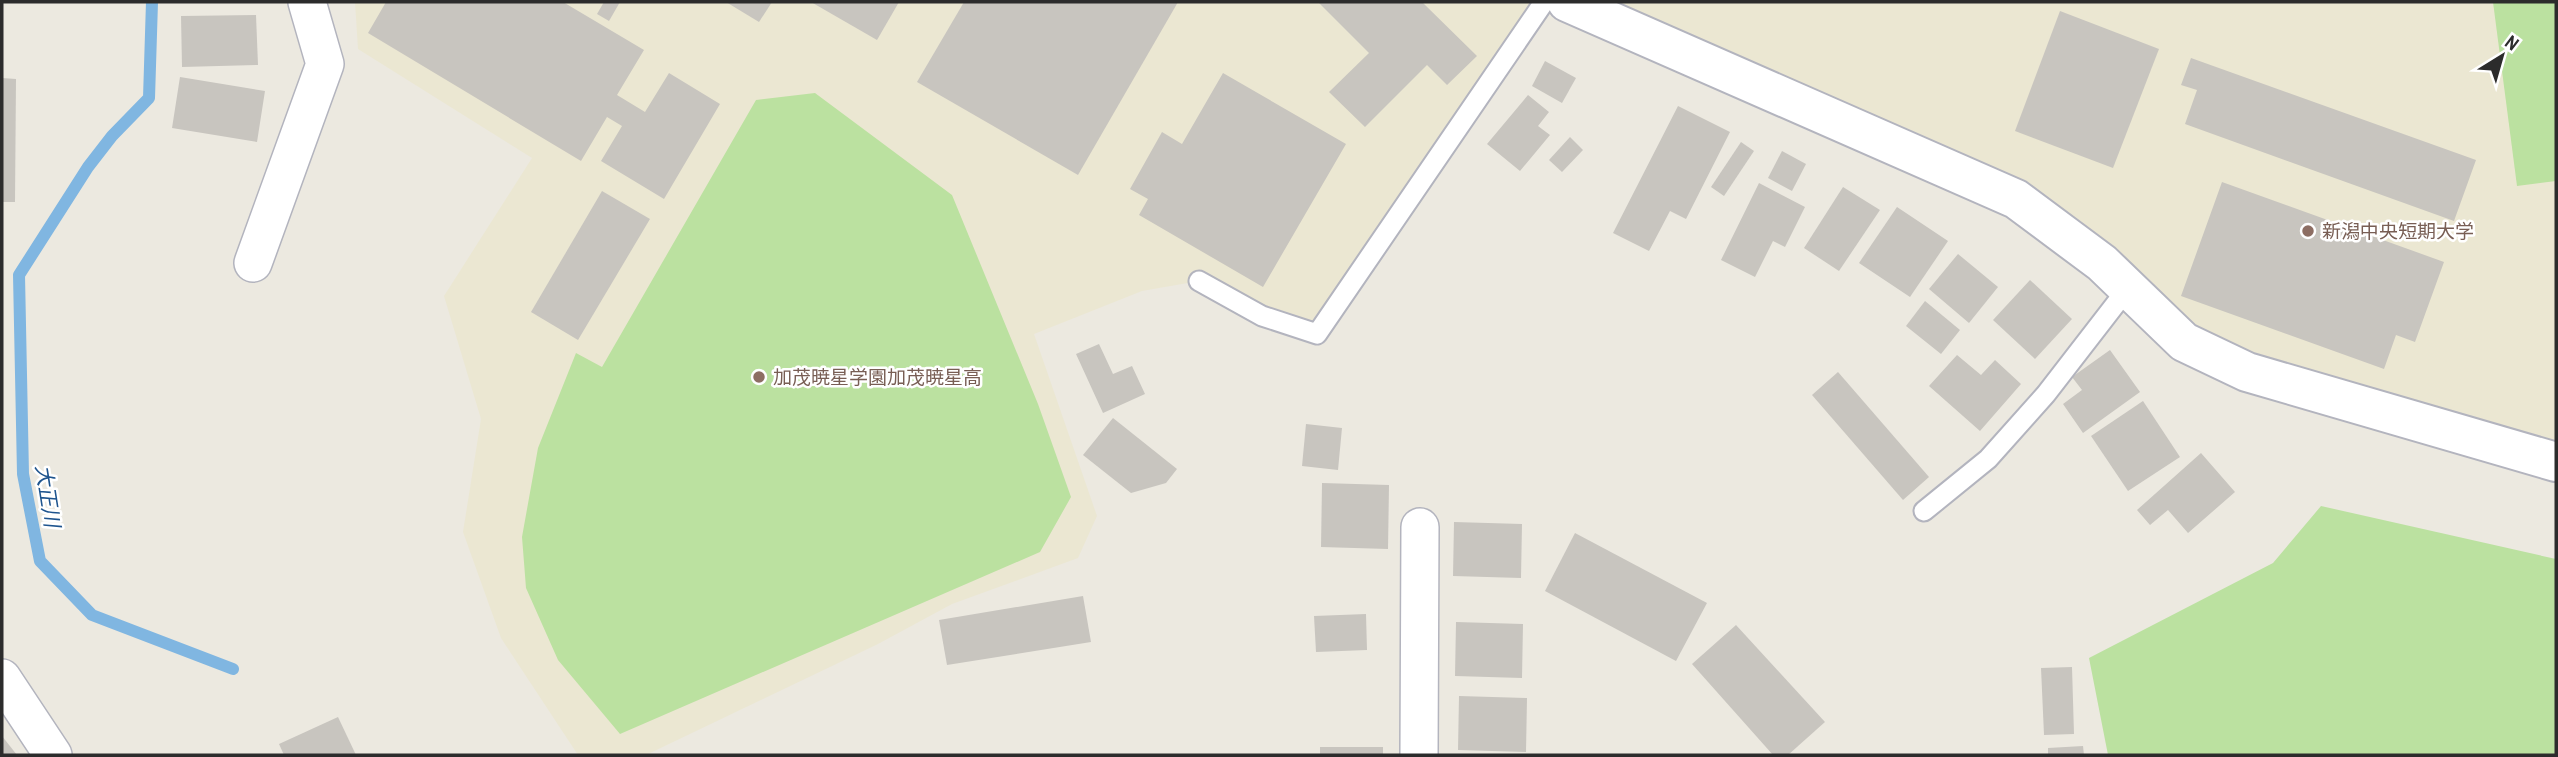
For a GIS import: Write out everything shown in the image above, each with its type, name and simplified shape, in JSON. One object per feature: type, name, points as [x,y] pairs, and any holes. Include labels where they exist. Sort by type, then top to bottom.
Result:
[{"type":"street","points":[[253,263],[325,64],[307,2]]},
{"type":"street","points":[[1567,2],[2016,199],[2102,263],[2184,342],[2247,372],[2556,463]]},
{"type":"street","points":[[1419,755],[1420,527]]},
{"type":"street","points":[[2,678],[53,755]]},
{"type":"lane","points":[[1199,281],[1262,316],[1317,334],[1544,2]]},
{"type":"lane","points":[[1924,511],[1987,459],[2046,394],[2129,288]]},
{"type":"shaded area","name":"加茂暁星学園加茂暁星高","points":[[355,2],[1544,2],[1317,334],[1199,281],[1142,291],[1034,334],[1097,516],[1078,558],[952,604],[878,644],[646,755],[578,755],[501,638],[463,532],[481,419],[444,296],[532,158],[358,49]]},
{"type":"shaded area","name":"新潟中央短期大学","points":[[1567,2],[2556,2],[2556,462],[2247,372],[2016,199]]},
{"type":"green space","points":[[2493,2],[2556,2],[2556,181],[2517,186]]},
{"type":"green space","points":[[815,93],[952,195],[1038,404],[1071,497],[1040,552],[620,734],[558,660],[526,588],[522,537],[538,448],[576,353],[602,367],[756,100]]},
{"type":"green space","points":[[2321,506],[2556,559],[2556,755],[2108,755],[2089,658],[2273,563]]},
{"type":"building","points":[[386,2],[563,2],[644,50],[617,95],[645,112],[669,73],[720,104],[664,199],[601,161],[622,126],[607,117],[581,161],[368,33]]},
{"type":"building","points":[[604,2],[620,2],[609,21],[597,14]]},
{"type":"building","points":[[726,2],[772,2],[759,22]]},
{"type":"building","points":[[811,2],[899,2],[877,40]]},
{"type":"building","points":[[964,2],[1178,2],[1078,175],[917,82]]},
{"type":"building","points":[[1318,2],[1422,2],[1477,56],[1447,85],[1427,65],[1365,127],[1329,92],[1369,53]]},
{"type":"building","points":[[2060,11],[2159,49],[2113,168],[2015,131]]},
{"type":"building","points":[[256,15],[258,65],[182,67],[181,16]]},
{"type":"building","points":[[2191,58],[2476,160],[2454,221],[2185,124],[2197,90],[2181,85]]},
{"type":"building","points":[[1545,61],[1576,78],[1562,103],[1532,86]]},
{"type":"building","points":[[1223,73],[1346,144],[1263,287],[1139,215],[1148,199],[1130,189],[1162,132],[1182,144]]},
{"type":"building","points":[[180,77],[265,91],[257,142],[172,128]]},
{"type":"building","points":[[2,78],[16,79],[15,202],[2,202]]},
{"type":"building","points":[[1528,95],[1549,112],[1538,126],[1550,135],[1520,171],[1487,144]]},
{"type":"building","points":[[1678,106],[1730,132],[1686,219],[1670,211],[1649,251],[1613,233]]},
{"type":"building","points":[[1570,137],[1583,150],[1562,172],[1549,160]]},
{"type":"building","points":[[1741,142],[1754,151],[1724,196],[1711,187]]},
{"type":"building","points":[[1782,151],[1806,164],[1792,191],[1768,178]]},
{"type":"building","points":[[2222,182],[2444,262],[2415,342],[2396,335],[2384,369],[2181,296]]},
{"type":"building","points":[[1759,183],[1805,207],[1785,247],[1773,241],[1755,277],[1721,260]]},
{"type":"building","points":[[1843,187],[1880,210],[1839,271],[1804,248]]},
{"type":"building","points":[[602,191],[650,219],[578,340],[531,312]]},
{"type":"building","points":[[1897,207],[1948,241],[1910,297],[1859,263]]},
{"type":"building","points":[[1958,254],[1998,287],[1969,323],[1929,289]]},
{"type":"building","points":[[2030,280],[2072,319],[2035,359],[1993,320]]},
{"type":"building","points":[[1925,301],[1960,330],[1941,354],[1906,326]]},
{"type":"building","points":[[1099,344],[1113,374],[1132,366],[1145,394],[1103,413],[1076,354]]},
{"type":"building","points":[[2110,350],[2140,392],[2083,433],[2063,404],[2082,390],[2072,377]]},
{"type":"building","points":[[1957,355],[1981,375],[1995,360],[2021,384],[1980,431],[1929,386]]},
{"type":"building","points":[[1838,372],[1929,477],[1903,500],[1812,395]]},
{"type":"building","points":[[2143,401],[2180,457],[2128,491],[2091,436]]},
{"type":"building","points":[[1113,418],[1177,469],[1166,483],[1131,493],[1083,455]]},
{"type":"building","points":[[1306,424],[1342,428],[1338,470],[1302,466]]},
{"type":"building","points":[[2201,453],[2235,492],[2188,533],[2168,510],[2150,525],[2137,510]]},
{"type":"building","points":[[1322,483],[1389,485],[1388,549],[1321,547]]},
{"type":"building","points":[[1454,522],[1522,524],[1521,578],[1453,576]]},
{"type":"building","points":[[1575,533],[1707,603],[1676,661],[1545,591]]},
{"type":"building","points":[[1083,596],[1091,642],[947,665],[939,620]]},
{"type":"building","points":[[1366,614],[1367,650],[1316,652],[1314,616]]},
{"type":"building","points":[[1456,622],[1523,624],[1522,678],[1455,676]]},
{"type":"building","points":[[1736,625],[1825,722],[1788,755],[1773,755],[1692,664]]},
{"type":"building","points":[[2072,667],[2074,734],[2044,735],[2041,668]]},
{"type":"building","points":[[1459,696],[1527,698],[1526,752],[1458,750]]},
{"type":"building","points":[[338,717],[356,755],[284,755],[279,744]]},
{"type":"building","points":[[2,736],[17,755],[2,755]]},
{"type":"building","points":[[2083,746],[2084,755],[2048,755],[2048,748]]},
{"type":"building","points":[[1320,747],[1383,747],[1383,755],[1320,755]]},
{"type":"waterway","name":"大正川","points":[[152,2],[149,98],[112,136],[88,167],[19,275],[23,474],[40,561],[92,615],[233,669]]},
{"type":"place","name":"新潟中央短期大学","points":[[2308,231]]},
{"type":"place","name":"加茂暁星学園加茂暁星高","points":[[759,377]]}]
